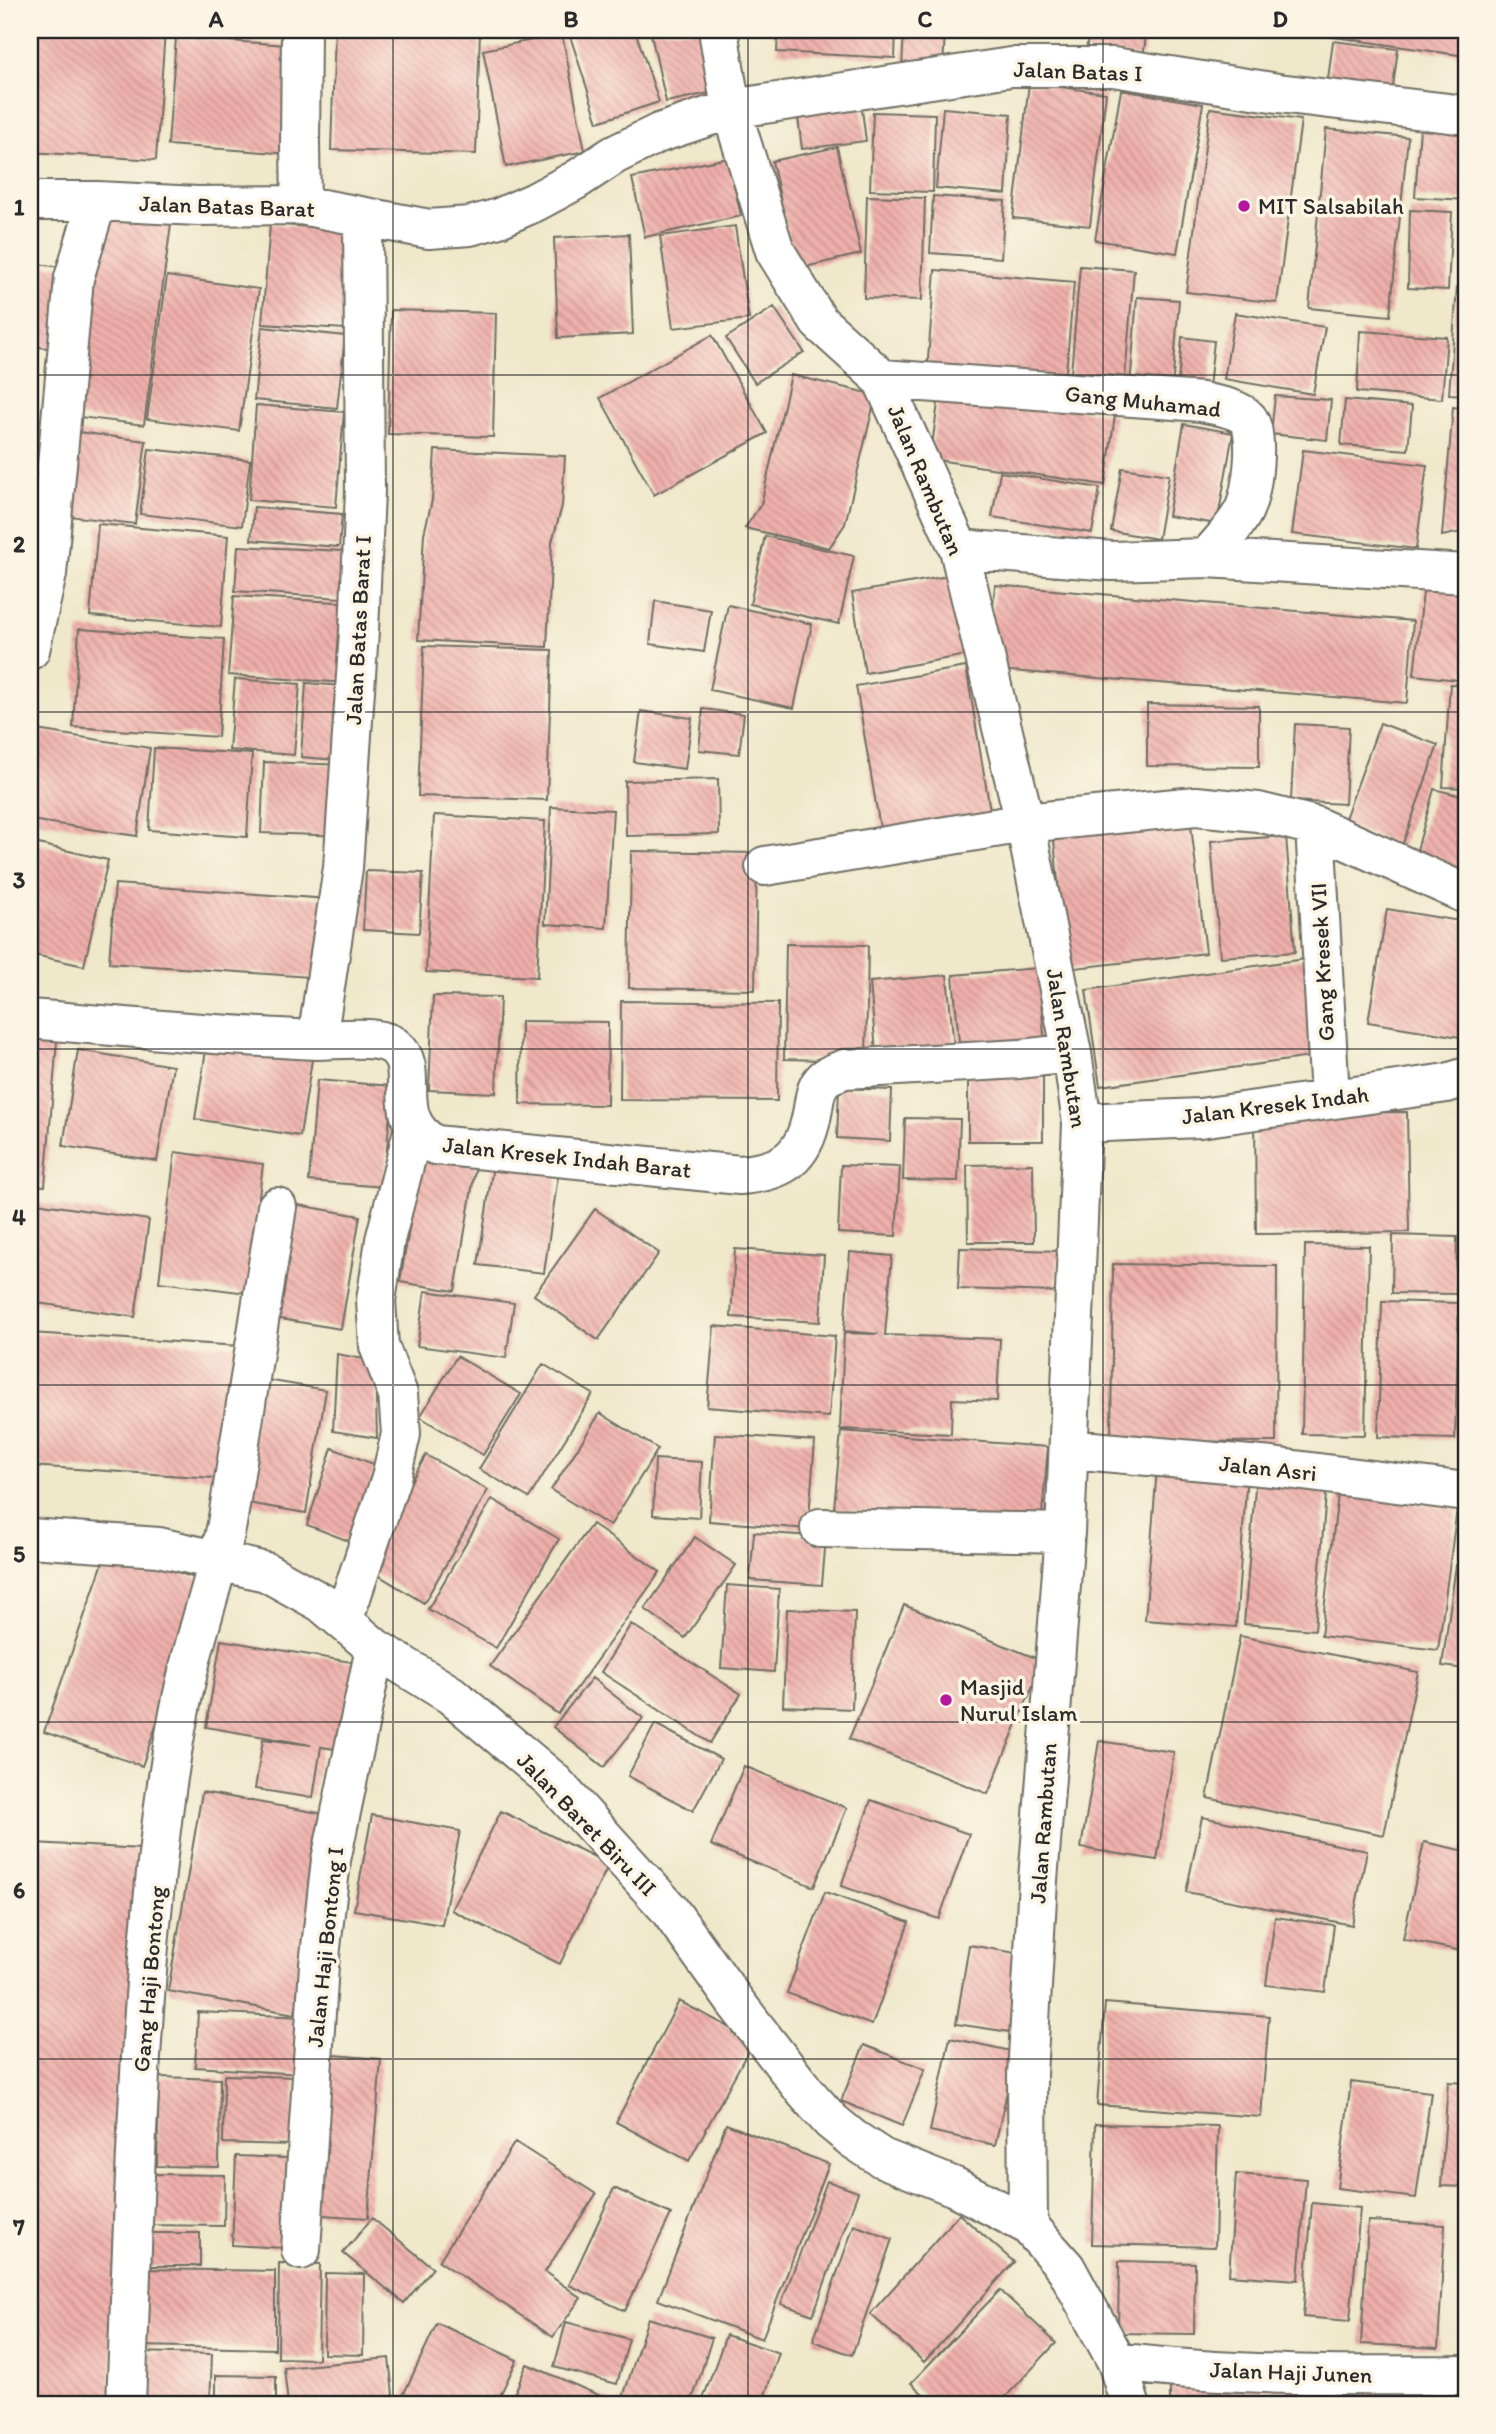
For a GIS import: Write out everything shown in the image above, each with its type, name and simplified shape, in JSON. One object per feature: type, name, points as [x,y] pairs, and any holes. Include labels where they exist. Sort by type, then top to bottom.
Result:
[{"type":"street","points":[[301,30],[302,205]]},
{"type":"street","name":"Jalan Rambutan","points":[[718,30],[731,109],[775,251],[819,322],[882,379],[959,548],[1025,824],[1072,1053],[1082,1123],[1070,1449],[1039,1867],[1027,2075],[1028,2225]]},
{"type":"street","name":"Jalan Batas I","points":[[731,109],[1011,67],[1113,67],[1278,93],[1466,115]]},
{"type":"street","name":"Jalan Batas Barat","points":[[30,201],[198,206],[302,205],[429,229],[470,226],[499,218],[535,202],[614,155],[659,133],[731,109]]},
{"type":"street","points":[[30,650],[47,573],[74,278],[97,201]]},
{"type":"street","name":"Jalan Batas Barat I","points":[[317,1040],[343,868],[359,631],[365,491],[363,218]]},
{"type":"street","name":"Gang Muhamad","points":[[882,379],[1202,402],[1237,412],[1248,420],[1255,435],[1245,508],[1234,526],[1206,558]]},
{"type":"street","points":[[959,548],[1112,561],[1206,558],[1466,574]]},
{"type":"street","points":[[765,866],[1025,824],[1196,806],[1258,812],[1315,826],[1466,894]]},
{"type":"street","name":"Gang Kresek VII","points":[[1315,826],[1330,1098]]},
{"type":"street","name":"Jalan Kresek Indah Barat","points":[[30,1019],[317,1040],[378,1040],[395,1046],[401,1055],[406,1068],[407,1098],[414,1127],[422,1137],[435,1144],[740,1175],[765,1173],[786,1164],[806,1140],[815,1092],[826,1077],[845,1069],[1007,1060],[1072,1053]]},
{"type":"street","name":"Jalan Kresek Indah","points":[[1082,1123],[1200,1118],[1447,1083],[1466,1077]]},
{"type":"street","points":[[343,1621],[391,1478],[401,1434],[398,1394],[379,1346],[376,1301],[385,1240],[414,1127]]},
{"type":"street","name":"Gang Haji Bontong","points":[[127,2404],[134,2195],[144,2016],[163,1812],[188,1672],[220,1561],[227,1524],[277,1207]]},
{"type":"street","name":"Jalan Asri","points":[[1070,1449],[1272,1467],[1466,1492]]},
{"type":"street","points":[[820,1528],[1065,1533]]},
{"type":"street","name":"Jalan Baret Biru III","points":[[30,1538],[159,1547],[266,1572],[322,1603],[374,1648],[450,1695],[551,1779],[668,1908],[736,2003],[831,2121],[882,2158],[954,2187],[1028,2225]]},
{"type":"street","name":"Jalan Haji Bontong I","points":[[302,2250],[319,1965],[331,1860],[374,1648]]},
{"type":"street","points":[[1028,2225],[1066,2268],[1117,2362],[1130,2404]]},
{"type":"street","name":"Jalan Haji Junen","points":[[1117,2362],[1164,2367],[1344,2375],[1466,2375]]},
{"type":"green space","points":[[30,351],[38,352],[30,473]]},
{"type":"building","points":[[30,30],[165,30],[156,160],[30,152]]},
{"type":"building","points":[[292,30],[292,36],[212,32]]},
{"type":"building","points":[[335,30],[480,30],[476,154],[331,150]]},
{"type":"building","points":[[579,30],[635,30],[659,102],[598,122],[569,33]]},
{"type":"building","points":[[650,30],[700,30],[714,92],[666,102]]},
{"type":"building","points":[[778,30],[896,30],[895,58],[777,52]]},
{"type":"building","points":[[904,30],[945,30],[943,70],[902,68]]},
{"type":"building","points":[[1089,30],[1147,30],[1143,57],[1086,51]]},
{"type":"building","points":[[1328,30],[1466,30],[1466,56],[1327,36]]},
{"type":"building","points":[[562,34],[585,151],[506,167],[483,50]]},
{"type":"building","points":[[176,37],[300,46],[291,154],[168,145]]},
{"type":"building","points":[[1333,41],[1398,49],[1393,87],[1328,79]]},
{"type":"building","points":[[1029,83],[1106,93],[1090,226],[1013,218]]},
{"type":"building","points":[[1121,90],[1203,104],[1177,253],[1095,240]]},
{"type":"building","points":[[861,102],[866,141],[802,149],[797,110]]},
{"type":"building","points":[[943,108],[1011,114],[1006,194],[936,188]]},
{"type":"building","name":"MIT Salsabilah","points":[[1210,108],[1301,120],[1277,303],[1186,292]]},
{"type":"building","points":[[873,112],[935,114],[933,192],[870,190]]},
{"type":"building","points":[[1420,128],[1466,132],[1466,200],[1415,197]]},
{"type":"building","points":[[1326,129],[1408,137],[1390,316],[1309,308]]},
{"type":"building","points":[[837,147],[861,254],[796,269],[772,161]]},
{"type":"building","points":[[728,158],[741,216],[645,237],[632,178]]},
{"type":"building","points":[[867,196],[925,198],[922,300],[864,298]]},
{"type":"building","points":[[933,196],[1005,201],[1001,258],[930,253]]},
{"type":"building","points":[[1410,210],[1452,212],[1448,290],[1408,288]]},
{"type":"building","points":[[98,214],[171,224],[144,425],[71,416]]},
{"type":"building","points":[[270,224],[353,230],[346,329],[262,324]]},
{"type":"building","points":[[735,226],[749,319],[673,328],[660,236]]},
{"type":"building","points":[[629,234],[633,334],[558,338],[554,238]]},
{"type":"building","points":[[30,263],[75,269],[65,350],[30,346]]},
{"type":"building","points":[[1080,266],[1134,270],[1124,389],[1070,385]]},
{"type":"building","points":[[935,270],[1074,282],[1065,383],[927,372]]},
{"type":"building","points":[[167,276],[259,289],[239,431],[147,419]]},
{"type":"building","points":[[1457,287],[1466,288],[1466,395],[1449,394]]},
{"type":"building","points":[[1137,297],[1179,300],[1172,390],[1130,387]]},
{"type":"building","points":[[774,307],[804,352],[755,383],[726,338]]},
{"type":"building","points":[[391,310],[496,313],[493,437],[388,434]]},
{"type":"building","points":[[1235,313],[1325,327],[1313,394],[1224,379]]},
{"type":"building","points":[[262,327],[345,336],[337,408],[254,400]]},
{"type":"building","points":[[1360,331],[1447,337],[1442,399],[1357,392]]},
{"type":"building","points":[[712,335],[767,433],[654,495],[600,398]]},
{"type":"building","points":[[1182,337],[1214,341],[1209,387],[1178,384]]},
{"type":"building","points":[[791,375],[876,395],[845,524],[829,548],[745,528],[761,504]]},
{"type":"building","points":[[940,389],[1115,415],[1105,485],[930,459]]},
{"type":"building","points":[[1275,396],[1331,400],[1327,440],[1271,434]]},
{"type":"building","points":[[1345,400],[1412,406],[1408,450],[1341,445]]},
{"type":"building","points":[[256,405],[344,412],[336,507],[249,500]]},
{"type":"building","points":[[1453,407],[1466,409],[1466,531],[1442,536]]},
{"type":"building","points":[[1184,424],[1233,433],[1217,524],[1168,516]]},
{"type":"building","points":[[71,431],[146,441],[135,524],[60,515]]},
{"type":"building","points":[[149,449],[250,460],[242,526],[140,514]]},
{"type":"building","points":[[435,450],[565,456],[562,506],[552,542],[547,647],[418,640],[424,534],[432,500]]},
{"type":"building","points":[[1303,450],[1427,465],[1416,549],[1292,534]]},
{"type":"building","points":[[1122,468],[1169,475],[1158,539],[1111,531]]},
{"type":"building","points":[[1000,472],[1100,488],[1092,533],[992,517]]},
{"type":"building","points":[[254,507],[342,514],[339,547],[251,540]]},
{"type":"building","points":[[98,524],[228,536],[221,627],[90,616]]},
{"type":"building","points":[[765,536],[854,556],[839,624],[750,604]]},
{"type":"building","points":[[238,546],[344,551],[341,598],[235,591]]},
{"type":"building","points":[[954,575],[967,655],[865,673],[852,593]]},
{"type":"building","points":[[1424,583],[1466,588],[1466,681],[1414,675]]},
{"type":"building","points":[[995,585],[1413,621],[1407,703],[987,669]]},
{"type":"building","points":[[234,596],[352,603],[348,683],[228,675]]},
{"type":"building","points":[[655,601],[711,610],[704,652],[650,644]]},
{"type":"building","points":[[728,605],[812,624],[794,708],[710,690]]},
{"type":"building","points":[[79,629],[224,639],[218,737],[73,727]]},
{"type":"building","points":[[424,646],[552,650],[547,800],[418,796]]},
{"type":"building","points":[[966,667],[991,816],[881,834],[856,686]]},
{"type":"building","points":[[235,679],[300,684],[294,755],[229,750]]},
{"type":"building","points":[[306,683],[354,687],[349,761],[301,757]]},
{"type":"building","points":[[1450,684],[1466,685],[1466,788],[1443,787]]},
{"type":"building","points":[[1147,704],[1259,706],[1259,767],[1147,766]]},
{"type":"building","points":[[703,709],[744,714],[739,754],[699,750]]},
{"type":"building","points":[[641,711],[692,718],[685,769],[634,762]]},
{"type":"building","points":[[1380,723],[1438,745],[1402,846],[1343,824]]},
{"type":"building","points":[[1295,724],[1349,727],[1345,804],[1291,801]]},
{"type":"building","points":[[37,730],[150,748],[137,836],[30,820],[30,781]]},
{"type":"building","points":[[154,748],[252,754],[247,837],[149,830]]},
{"type":"building","points":[[264,762],[346,765],[344,836],[261,833]]},
{"type":"building","points":[[718,779],[719,834],[626,836],[625,781]]},
{"type":"building","points":[[1434,789],[1466,797],[1466,875],[1414,861]]},
{"type":"building","points":[[551,807],[613,810],[606,928],[545,924]]},
{"type":"building","points":[[434,815],[545,821],[537,977],[426,972]]},
{"type":"building","points":[[1190,817],[1206,953],[1067,969],[1053,831]]},
{"type":"building","points":[[1286,836],[1295,952],[1220,957],[1211,841]]},
{"type":"building","points":[[30,842],[108,860],[84,966],[30,954]]},
{"type":"building","points":[[631,851],[757,853],[755,990],[629,988]]},
{"type":"building","points":[[366,871],[423,873],[419,933],[363,930]]},
{"type":"building","points":[[115,884],[329,899],[324,978],[109,963]]},
{"type":"building","points":[[1387,909],[1466,922],[1466,1038],[1368,1022]]},
{"type":"building","points":[[786,944],[868,945],[866,1061],[784,1059]]},
{"type":"building","points":[[1305,959],[1318,1056],[1100,1086],[1086,990]]},
{"type":"building","points":[[1038,968],[1045,1046],[960,1053],[953,975]]},
{"type":"building","points":[[947,975],[955,1057],[877,1064],[870,982]]},
{"type":"building","points":[[433,996],[500,997],[496,1093],[429,1090]]},
{"type":"building","points":[[621,1001],[778,1003],[777,1101],[620,1100]]},
{"type":"building","points":[[521,1021],[608,1022],[607,1105],[520,1104]]},
{"type":"building","points":[[30,1039],[57,1041],[45,1186],[30,1185]]},
{"type":"building","points":[[207,1044],[312,1060],[300,1136],[195,1119]]},
{"type":"building","points":[[78,1050],[173,1066],[157,1161],[63,1146]]},
{"type":"building","points":[[968,1065],[1043,1065],[1043,1141],[968,1141]]},
{"type":"building","points":[[317,1080],[392,1086],[384,1187],[309,1181]]},
{"type":"building","points":[[839,1088],[892,1090],[890,1141],[837,1138]]},
{"type":"building","points":[[1407,1112],[1409,1232],[1256,1234],[1255,1114]]},
{"type":"building","points":[[905,1118],[960,1119],[958,1181],[903,1180]]},
{"type":"building","points":[[175,1152],[263,1164],[247,1293],[159,1282]]},
{"type":"building","points":[[495,1152],[560,1162],[544,1273],[478,1265]]},
{"type":"building","points":[[422,1154],[476,1164],[455,1291],[400,1282]]},
{"type":"building","points":[[1033,1164],[1034,1242],[968,1242],[967,1165]]},
{"type":"building","points":[[841,1165],[900,1167],[896,1236],[838,1233]]},
{"type":"building","points":[[1463,1184],[1466,1184],[1466,1217],[1464,1217]]},
{"type":"building","points":[[30,1202],[149,1220],[135,1317],[30,1302]]},
{"type":"building","points":[[293,1204],[360,1216],[341,1329],[274,1318]]},
{"type":"building","points":[[595,1209],[659,1253],[598,1340],[534,1295]]},
{"type":"building","points":[[1393,1235],[1457,1237],[1456,1294],[1392,1293]]},
{"type":"building","points":[[1305,1245],[1369,1246],[1365,1435],[1302,1434]]},
{"type":"building","points":[[960,1248],[1058,1251],[1056,1292],[958,1289]]},
{"type":"building","points":[[735,1249],[824,1255],[820,1322],[731,1317]]},
{"type":"building","points":[[850,1252],[892,1256],[885,1335],[1000,1339],[997,1401],[952,1399],[951,1434],[840,1429],[844,1333],[878,1334],[844,1331]]},
{"type":"building","points":[[1113,1264],[1277,1266],[1276,1442],[1111,1441]]},
{"type":"building","points":[[425,1291],[514,1303],[506,1358],[417,1346]]},
{"type":"building","points":[[1382,1301],[1459,1303],[1455,1439],[1378,1437]]},
{"type":"building","points":[[714,1326],[835,1336],[829,1417],[707,1407]]},
{"type":"building","points":[[30,1333],[240,1346],[230,1479],[30,1466]]},
{"type":"building","points":[[337,1354],[375,1361],[377,1438],[333,1431]]},
{"type":"building","points":[[457,1356],[521,1394],[483,1455],[420,1417]]},
{"type":"building","points":[[543,1364],[593,1394],[529,1498],[479,1469]]},
{"type":"building","points":[[261,1379],[326,1390],[306,1513],[242,1502]]},
{"type":"building","points":[[600,1413],[658,1449],[610,1526],[551,1490]]},
{"type":"building","points":[[841,1431],[1048,1447],[1041,1526],[834,1509]]},
{"type":"building","points":[[715,1434],[815,1441],[808,1529],[709,1521]]},
{"type":"building","points":[[332,1448],[376,1465],[351,1542],[307,1525]]},
{"type":"building","points":[[426,1455],[488,1490],[424,1603],[370,1570],[400,1501]]},
{"type":"building","points":[[655,1459],[702,1462],[699,1518],[653,1515]]},
{"type":"building","points":[[1157,1468],[1247,1474],[1236,1627],[1145,1620]]},
{"type":"building","points":[[1256,1475],[1327,1481],[1315,1630],[1244,1624]]},
{"type":"building","points":[[1338,1494],[1457,1509],[1438,1650],[1321,1636]]},
{"type":"building","points":[[492,1499],[559,1539],[496,1648],[428,1609]]},
{"type":"building","points":[[592,1524],[660,1572],[558,1714],[490,1666]]},
{"type":"building","points":[[754,1532],[826,1537],[822,1585],[750,1580]]},
{"type":"building","points":[[695,1537],[736,1565],[685,1638],[645,1609]]},
{"type":"building","points":[[108,1548],[206,1582],[142,1766],[44,1732]]},
{"type":"building","points":[[1456,1565],[1466,1566],[1466,1669],[1442,1666]]},
{"type":"building","points":[[727,1585],[779,1589],[774,1672],[721,1668]]},
{"type":"building","name":"Masjid Nurul Islam","points":[[904,1605],[1043,1661],[988,1794],[849,1739]]},
{"type":"building","points":[[787,1609],[855,1612],[852,1709],[783,1706]]},
{"type":"building","points":[[631,1624],[741,1694],[710,1743],[601,1672]]},
{"type":"building","points":[[1240,1636],[1418,1672],[1384,1835],[1207,1798]]},
{"type":"building","points":[[221,1640],[357,1663],[342,1750],[321,1747],[313,1798],[255,1789],[263,1739],[311,1745],[206,1727]]},
{"type":"building","points":[[592,1678],[643,1718],[604,1767],[553,1727]]},
{"type":"building","points":[[655,1724],[721,1759],[693,1811],[628,1776]]},
{"type":"building","points":[[1099,1741],[1174,1752],[1157,1860],[1081,1848]]},
{"type":"building","points":[[744,1766],[847,1808],[814,1887],[711,1845]]},
{"type":"building","points":[[202,1792],[330,1815],[295,2014],[168,1991]]},
{"type":"building","points":[[871,1800],[969,1834],[939,1919],[841,1886]]},
{"type":"building","points":[[501,1811],[609,1864],[560,1964],[451,1910]]},
{"type":"building","points":[[372,1815],[460,1831],[442,1925],[354,1910]]},
{"type":"building","points":[[1202,1817],[1367,1851],[1352,1925],[1186,1892]]},
{"type":"building","points":[[1424,1842],[1466,1851],[1466,1952],[1403,1939]]},
{"type":"building","points":[[34,1843],[142,1849],[109,2404],[30,2404],[30,1911]]},
{"type":"building","points":[[825,1892],[909,1922],[872,2025],[787,1993]]},
{"type":"building","points":[[1275,1917],[1334,1925],[1325,1992],[1266,1985]]},
{"type":"building","points":[[969,1945],[1022,1954],[1010,2032],[956,2024]]},
{"type":"building","points":[[679,2001],[754,2040],[689,2161],[616,2122]]},
{"type":"building","points":[[1105,2003],[1269,2016],[1261,2117],[1097,2105]]},
{"type":"building","points":[[198,2012],[304,2017],[300,2074],[195,2067]]},
{"type":"building","points":[[950,2038],[1016,2052],[995,2145],[930,2131]]},
{"type":"building","points":[[864,2045],[925,2069],[902,2126],[841,2101]]},
{"type":"building","points":[[322,2054],[381,2059],[368,2218],[308,2214]]},
{"type":"building","points":[[224,2075],[295,2077],[293,2145],[223,2143]]},
{"type":"building","points":[[159,2077],[220,2079],[219,2167],[157,2166]]},
{"type":"building","points":[[1351,2082],[1431,2092],[1416,2198],[1337,2188]]},
{"type":"building","points":[[1448,2082],[1466,2083],[1466,2187],[1441,2186]]},
{"type":"building","points":[[726,2124],[829,2164],[762,2339],[658,2300]]},
{"type":"building","points":[[1095,2124],[1218,2126],[1215,2247],[1092,2244]]},
{"type":"building","points":[[515,2142],[596,2194],[545,2272],[581,2298],[553,2337],[439,2261]]},
{"type":"building","points":[[236,2156],[287,2158],[283,2248],[232,2245]]},
{"type":"building","points":[[151,2174],[225,2175],[224,2226],[150,2225]]},
{"type":"building","points":[[1236,2174],[1306,2179],[1298,2280],[1229,2275]]},
{"type":"building","points":[[827,2181],[858,2192],[813,2315],[781,2304]]},
{"type":"building","points":[[614,2188],[671,2214],[625,2311],[569,2285]]},
{"type":"building","points":[[1463,2199],[1466,2199],[1466,2330],[1463,2330]]},
{"type":"building","points":[[1312,2203],[1360,2208],[1350,2321],[1303,2317]]},
{"type":"building","points":[[959,2214],[1014,2262],[924,2362],[870,2314]]},
{"type":"building","points":[[372,2218],[433,2268],[404,2303],[343,2253]]},
{"type":"building","points":[[1368,2221],[1445,2225],[1438,2348],[1361,2344]]},
{"type":"building","points":[[854,2225],[892,2239],[852,2355],[813,2341]]},
{"type":"building","points":[[149,2233],[200,2233],[200,2266],[149,2266]]},
{"type":"building","points":[[1119,2261],[1195,2263],[1194,2334],[1118,2333]]},
{"type":"building","points":[[279,2263],[320,2264],[318,2359],[278,2358]]},
{"type":"building","points":[[142,2269],[275,2271],[275,2349],[141,2346]]},
{"type":"building","points":[[325,2273],[364,2274],[363,2355],[324,2354]]},
{"type":"building","points":[[1000,2290],[1056,2343],[999,2404],[934,2404],[911,2383]]},
{"type":"building","points":[[648,2318],[712,2338],[691,2404],[621,2404]]},
{"type":"building","points":[[566,2322],[629,2339],[617,2384],[554,2367]]},
{"type":"building","points":[[437,2323],[517,2360],[496,2404],[399,2404]]},
{"type":"building","points":[[726,2335],[779,2353],[762,2404],[702,2402]]},
{"type":"building","points":[[136,2352],[212,2354],[210,2404],[134,2404]]},
{"type":"building","points":[[389,2358],[394,2404],[288,2404],[284,2368]]},
{"type":"building","points":[[527,2364],[612,2401],[611,2404],[510,2404]]},
{"type":"building","points":[[1170,2372],[1299,2374],[1299,2404],[1170,2404]]},
{"type":"building","points":[[216,2375],[276,2376],[276,2404],[216,2404]]},
{"type":"building","points":[[1401,2382],[1466,2384],[1466,2404],[1400,2404]]},
{"type":"building","points":[[1312,2384],[1390,2387],[1390,2404],[1312,2404]]},
{"type":"place","name":"MIT Salsabilah","points":[[1244,206]]},
{"type":"place","name":"Masjid Nurul Islam","points":[[946,1700]]}]
